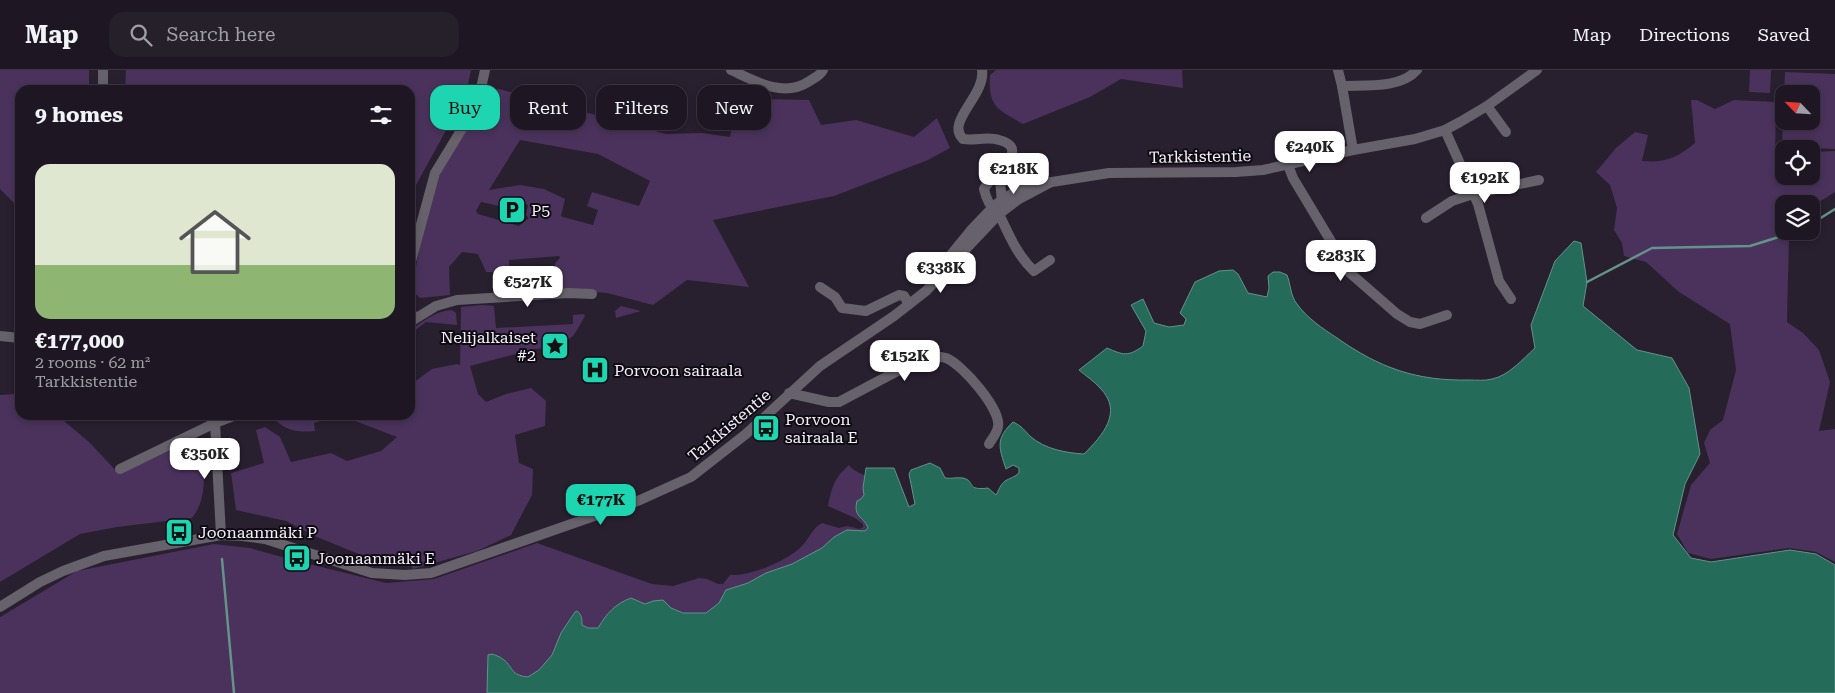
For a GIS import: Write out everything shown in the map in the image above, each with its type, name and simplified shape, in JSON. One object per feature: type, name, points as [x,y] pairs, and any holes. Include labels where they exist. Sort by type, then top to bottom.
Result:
[{"type":"street","points":[[103,70],[103,85]]},
{"type":"street","points":[[415,247],[435,173],[468,119],[481,88],[485,70]]},
{"type":"street","points":[[731,70],[765,85],[785,89],[804,85],[821,74],[823,70]]},
{"type":"street","points":[[982,70],[982,84],[961,117],[957,129],[959,135],[963,139],[997,139],[1009,144],[1012,155],[1009,162],[1000,172],[992,177],[984,189],[1023,260],[1034,271],[1050,260]]},
{"type":"street","points":[[1338,70],[1353,150]]},
{"type":"street","points":[[1342,86],[1393,83],[1406,79],[1417,70]]},
{"type":"street","name":"Tarkkistentie","points":[[1002,200],[1024,188],[1077,177],[1109,173],[1236,172],[1288,165],[1353,150],[1415,139],[1445,130],[1487,106],[1537,70]]},
{"type":"street","points":[[1487,106],[1506,132]]},
{"type":"street","points":[[1445,130],[1483,217],[1499,281],[1511,299]]},
{"type":"street","points":[[1288,165],[1350,273],[1397,314],[1410,322],[1420,324],[1447,315]]},
{"type":"street","points":[[995,211],[1002,200],[999,181],[1000,172]]},
{"type":"street","points":[[1426,218],[1452,201],[1473,194],[1539,180]]},
{"type":"street","name":"Tarkkistentie","points":[[0,606],[40,582],[63,571],[104,556],[221,535],[265,539],[372,573],[405,576],[431,573],[640,500],[691,477],[746,434],[820,366],[913,301],[967,235],[995,211],[1051,182]]},
{"type":"street","points":[[820,287],[835,297],[842,308],[848,309],[866,311],[899,295],[913,301]]},
{"type":"street","points":[[415,316],[436,306],[457,300],[592,294]]},
{"type":"street","points":[[0,336],[15,338]]},
{"type":"street","points":[[789,393],[829,402],[839,402],[920,359],[933,355],[959,366],[989,401],[998,416],[998,428],[989,444]]},
{"type":"street","points":[[120,469],[212,420]]},
{"type":"street","points":[[214,420],[221,535]]},
{"type":"shaded area","points":[[0,70],[89,70],[89,85],[15,85],[15,204],[0,189]]},
{"type":"shaded area","points":[[126,70],[471,70],[468,85],[430,85],[430,130],[446,130],[415,186],[415,85],[125,85]]},
{"type":"shaded area","points":[[996,70],[1182,70],[1183,88],[1121,79],[1090,97],[1023,124],[1007,115],[993,101],[990,75]]},
{"type":"shaded area","points":[[1750,70],[1771,70],[1770,93],[1749,92]]},
{"type":"shaded area","points":[[1785,72],[1835,74],[1835,149],[1820,148],[1820,140],[1782,140],[1783,130],[1820,130],[1820,85],[1784,85]]},
{"type":"shaded area","points":[[500,89],[510,92],[510,130],[586,130],[586,112],[596,115],[596,130],[651,130],[666,134],[702,133],[730,137],[731,130],[771,130],[771,99],[809,100],[821,125],[856,120],[914,137],[937,118],[950,148],[928,160],[834,196],[713,220],[749,287],[687,280],[653,305],[607,293],[578,291],[507,292],[505,272],[486,272],[478,254],[462,252],[449,267],[450,295],[420,298],[415,294],[415,273],[420,243],[441,170],[467,130],[500,130]],"holes":[[[520,140],[598,154],[650,181],[639,206],[592,192],[587,206],[598,210],[593,225],[561,216],[565,199],[544,189],[520,185],[489,190]],[[503,197],[528,205],[526,215],[529,218],[519,226],[478,214],[476,211],[481,202],[499,206]],[[559,256],[560,258],[555,263],[556,279],[510,281],[509,260]]]},
{"type":"shaded area","points":[[1691,100],[1697,100],[1715,109],[1734,100],[1775,102],[1775,185],[1820,185],[1820,152],[1835,151],[1835,192],[1820,201],[1820,195],[1775,195],[1775,240],[1789,240],[1787,322],[1803,333],[1819,350],[1830,382],[1819,431],[1835,429],[1835,562],[1816,552],[1789,548],[1711,559],[1688,553],[1677,534],[1691,485],[1710,463],[1704,443],[1710,430],[1723,420],[1736,370],[1730,324],[1679,292],[1646,262],[1624,256],[1622,243],[1614,230],[1617,208],[1610,185],[1596,172],[1616,148],[1635,132],[1648,135],[1642,161],[1664,160],[1676,156],[1695,143]]},
{"type":"shaded area","points":[[1574,241],[1581,243],[1587,282],[1583,306],[1637,350],[1672,358],[1689,388],[1700,454],[1685,484],[1673,535],[1691,558],[1711,562],[1790,550],[1816,554],[1835,565],[1835,693],[487,693],[488,655],[492,654],[500,657],[515,673],[528,677],[539,670],[552,655],[561,633],[577,611],[580,614],[582,625],[588,628],[598,628],[612,610],[620,603],[631,598],[645,604],[663,600],[671,608],[683,613],[706,613],[719,603],[726,590],[748,583],[766,573],[792,564],[822,548],[834,537],[847,530],[865,531],[868,528],[857,514],[856,507],[857,501],[864,495],[863,488],[866,468],[894,468],[909,507],[915,504],[909,474],[911,470],[930,463],[940,468],[945,478],[967,479],[973,487],[988,488],[996,495],[1005,481],[1019,473],[1019,468],[1013,465],[1006,469],[1000,449],[1003,434],[1013,422],[1043,445],[1063,451],[1084,454],[1103,432],[1108,423],[1110,406],[1107,397],[1100,388],[1079,370],[1107,348],[1125,354],[1143,346],[1146,331],[1131,305],[1143,299],[1154,323],[1169,327],[1184,325],[1186,319],[1180,313],[1195,282],[1219,271],[1233,270],[1238,274],[1248,293],[1267,297],[1269,288],[1268,276],[1273,272],[1280,272],[1287,275],[1293,297],[1305,314],[1315,323],[1368,357],[1399,371],[1415,375],[1450,380],[1489,380],[1509,371],[1535,348],[1531,325],[1555,261]]},
{"type":"shaded area","points":[[494,306],[496,328],[573,324],[573,315],[584,314],[585,316],[574,335],[561,346],[535,349],[470,366],[478,394],[486,402],[506,394],[531,388],[546,401],[545,426],[515,435],[519,463],[533,469],[532,495],[511,535],[477,551],[413,569],[406,558],[386,560],[361,555],[317,537],[286,521],[236,510],[231,473],[264,463],[256,430],[265,427],[280,437],[291,462],[331,453],[347,461],[381,451],[397,437],[354,420],[415,420],[415,381],[432,369],[460,365],[461,307]]},
{"type":"shaded area","points":[[621,306],[641,311],[616,318],[615,311]]},
{"type":"shaded area","points":[[452,310],[456,313],[457,325],[426,322],[415,330],[415,327],[430,317]]},
{"type":"shaded area","points":[[15,394],[15,420],[63,420],[90,443],[119,474],[194,440],[203,442],[204,482],[201,501],[197,510],[192,518],[117,527],[80,534],[0,582],[0,395]]},
{"type":"shaded area","points":[[276,420],[323,420],[314,423],[315,431],[308,432],[296,431]]},
{"type":"shaded area","points":[[849,465],[870,479],[915,693],[0,693],[0,617],[77,571],[214,544],[250,548],[386,583],[434,579],[537,543],[652,584],[673,586],[699,578],[723,584],[730,575],[739,575],[768,567],[787,557],[802,546],[822,523],[839,528],[847,526],[860,529],[863,527],[863,524],[855,518],[828,506],[834,483]]},
{"type":"waterway","points":[[1820,218],[1835,209]]},
{"type":"waterway","points":[[1587,282],[1652,248],[1750,246],[1775,238]]},
{"type":"waterway","points":[[222,559],[234,693]]},
{"type":"place","name":"P5","points":[[512,210]]},
{"type":"place","name":"Nelijalkaiset #2","points":[[555,346]]},
{"type":"place","name":"Porvoon sairaala","points":[[595,370]]},
{"type":"place","name":"Porvoon sairaala E","points":[[766,428]]},
{"type":"place","name":"Joonaanmäki P","points":[[179,532]]},
{"type":"place","name":"Joonaanmäki E","points":[[297,558]]}]
